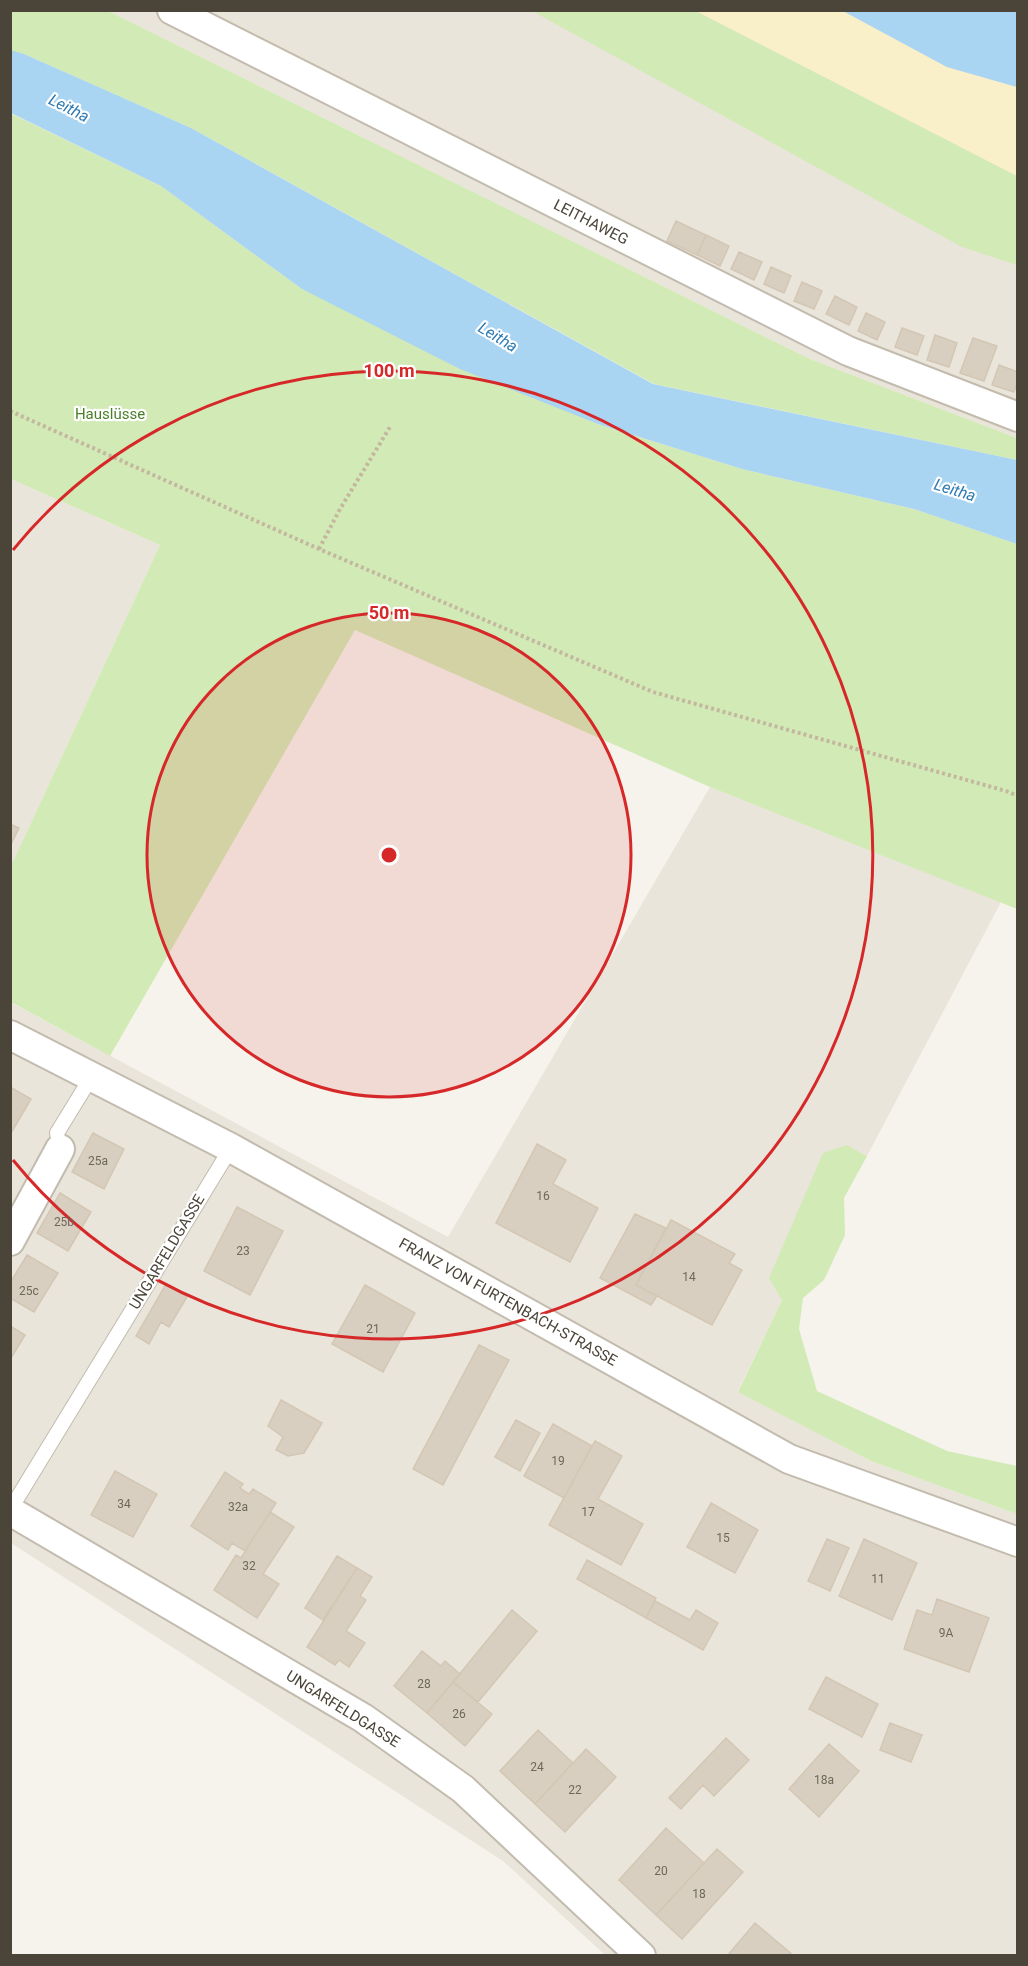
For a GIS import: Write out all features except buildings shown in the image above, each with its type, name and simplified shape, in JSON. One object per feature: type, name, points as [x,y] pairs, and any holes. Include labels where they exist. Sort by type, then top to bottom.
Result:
[{"type":"street","name":"LEITHAWEG","points":[[172,10],[848,351],[1017,417]]},
{"type":"street","name":"FRANZ VON FURTENBACH-STRASSE","points":[[10,1035],[231,1148],[789,1459],[1017,1542]]},
{"type":"street","points":[[10,1241],[60,1149]]},
{"type":"street","name":"UNGARFELDGASSE","points":[[10,1511],[363,1718],[463,1789],[640,1956]]},
{"type":"lane","points":[[60,1149],[57,1133],[92,1076]]},
{"type":"lane","name":"UNGARFELDGASSE","points":[[10,1511],[231,1148]]},
{"type":"path","points":[[10,411],[319,549],[653,692],[1017,796]]},
{"type":"path","points":[[319,549],[340,508],[390,427]]},
{"type":"shaded area","points":[[108,11],[1017,11],[1017,438],[810,359]]},
{"type":"shaded area","points":[[11,479],[160,545],[11,866]]},
{"type":"shaded area","points":[[710,787],[1001,902],[867,1156],[847,1145],[782,1300],[738,1391],[871,1461],[1017,1514],[1017,1955],[605,1955],[503,1861],[11,1543],[10,1002],[448,1237]]},
{"type":"green space","points":[[10,11],[108,11],[810,359],[1017,438],[1017,460],[654,384],[191,128],[24,54],[11,53]]},
{"type":"green space","points":[[532,11],[696,11],[1017,176],[1017,265],[962,247]]},
{"type":"green space","name":"Hauslüsse","points":[[10,113],[161,186],[302,289],[598,424],[742,469],[914,509],[1017,544],[1017,909],[710,787],[355,630],[110,1056],[11,1002],[11,866],[160,545],[11,479]]},
{"type":"green space","points":[[847,1145],[867,1156],[844,1198],[845,1235],[824,1280],[803,1298],[799,1329],[817,1391],[947,1451],[1017,1466],[1017,1514],[871,1461],[738,1392],[782,1300],[769,1278],[823,1153]]},
{"type":"sand","points":[[696,11],[843,11],[947,67],[1017,87],[1017,176]]},
{"type":"water","points":[[843,11],[1017,11],[1017,87],[947,67]]},
{"type":"water","name":"Leitha","points":[[10,50],[24,54],[191,128],[653,384],[1017,460],[1017,544],[914,509],[742,469],[598,424],[460,369],[302,289],[161,186],[11,113]]}]
